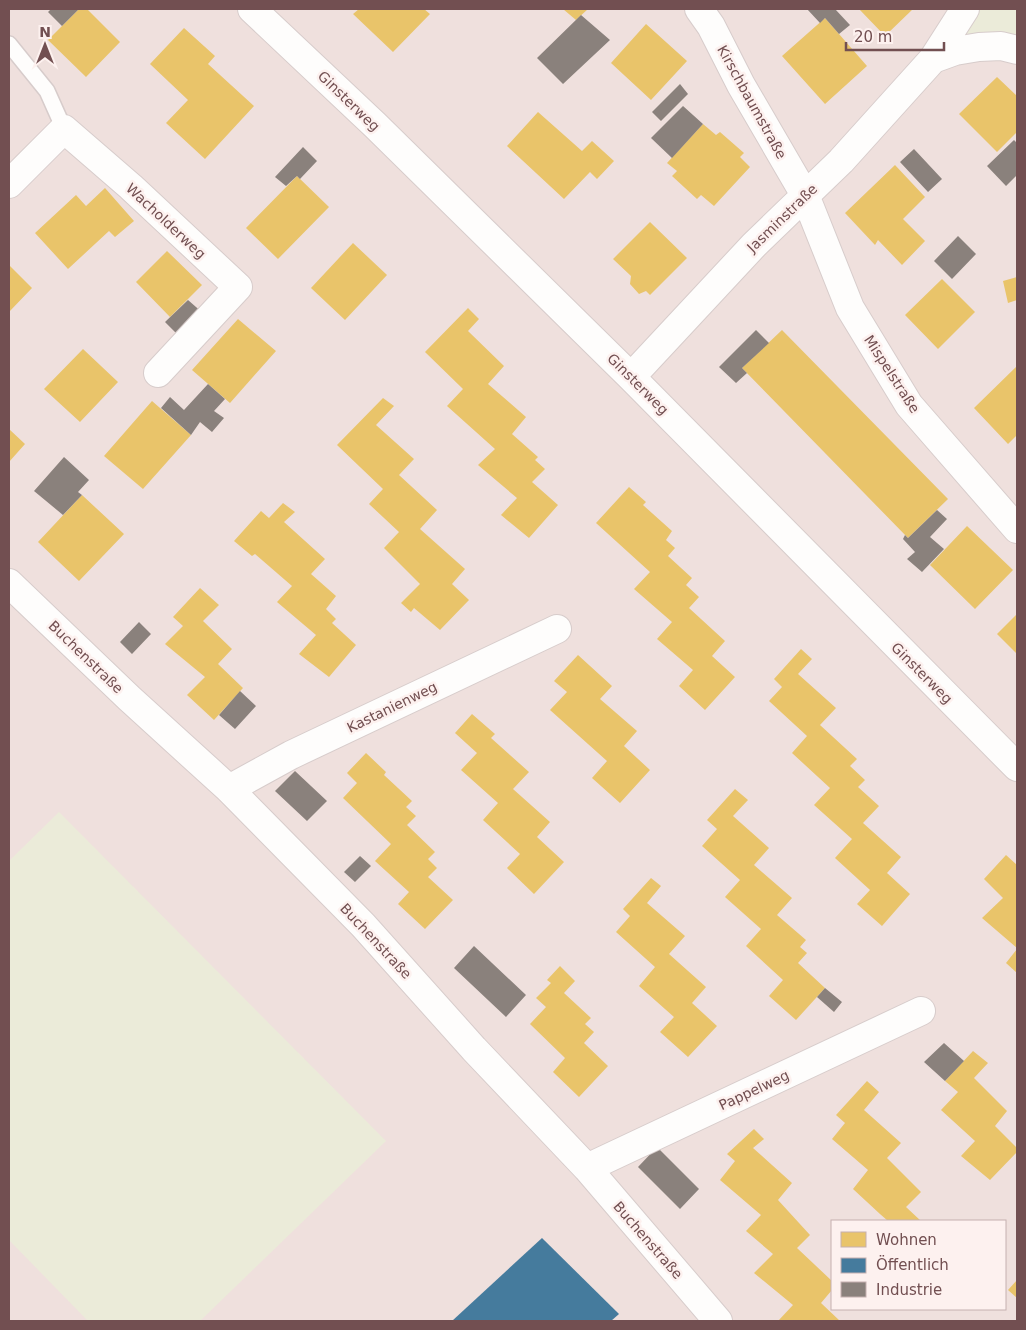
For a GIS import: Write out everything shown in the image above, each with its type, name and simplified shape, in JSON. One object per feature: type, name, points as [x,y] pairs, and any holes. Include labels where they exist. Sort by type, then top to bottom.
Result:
[{"type":"street","name":"Ginsterweg","points":[[252,9],[375,125],[631,377],[1017,767]]},
{"type":"street","name":"Kirschbaumstraße","points":[[699,9],[711,26],[741,85],[805,196]]},
{"type":"street","name":"Jasminstraße","points":[[631,377],[754,244],[841,161],[933,59],[965,9]]},
{"type":"street","name":"Jasminstraße","points":[[933,59],[955,51],[978,47],[1009,48]]},
{"type":"street","points":[[9,184],[64,130]]},
{"type":"street","name":"Wacholderweg","points":[[64,130],[130,187],[238,287],[158,373]]},
{"type":"street","name":"Mispelstraße","points":[[805,196],[850,308],[909,405],[1017,529]]},
{"type":"street","name":"Buchenstraße","points":[[9,583],[129,698],[229,789],[362,925],[474,1049],[587,1168],[718,1321]]},
{"type":"street","name":"Kastanienweg","points":[[229,789],[291,755],[557,629]]},
{"type":"street","name":"Pappelweg","points":[[587,1168],[921,1011]]},
{"type":"lane","points":[[9,44],[47,91],[64,130]]},
{"type":"shaded area","points":[[9,9],[1017,9],[1017,1321],[9,1321]]},
{"type":"green space","points":[[965,9],[1017,9],[1017,50],[955,51]]},
{"type":"green space","points":[[59,812],[386,1141],[200,1321],[88,1321],[9,1240],[9,861]]},
{"type":"building: Wohnen","points":[[79,9],[87,9],[120,42],[86,77],[48,40]]},
{"type":"building: Wohnen","points":[[359,9],[424,9],[430,14],[393,52],[353,14]]},
{"type":"building: Wohnen","points":[[563,9],[588,9],[576,20]]},
{"type":"building: Wohnen","points":[[859,9],[913,9],[885,36]]},
{"type":"building: Wohnen","points":[[825,18],[867,66],[825,104],[782,56]]},
{"type":"building: Wohnen","points":[[646,24],[687,61],[651,100],[611,63]]},
{"type":"building: Wohnen","points":[[184,28],[215,56],[208,64],[254,106],[205,159],[166,123],[188,100],[150,64]]},
{"type":"building: Wohnen","points":[[997,77],[1017,96],[1017,132],[997,152],[959,114]]},
{"type":"building: Wohnen","points":[[538,112],[582,151],[592,141],[614,161],[597,179],[590,172],[564,199],[507,146]]},
{"type":"building: Wohnen","points":[[703,124],[716,135],[720,132],[744,153],[740,157],[750,167],[714,206],[701,195],[697,199],[672,176],[677,171],[667,163]]},
{"type":"building: Wohnen","points":[[895,165],[925,197],[903,219],[925,241],[902,265],[878,240],[875,245],[845,213]]},
{"type":"building: Wohnen","points":[[297,176],[329,207],[278,259],[246,228]]},
{"type":"building: Wohnen","points":[[105,188],[134,221],[115,237],[109,231],[68,269],[35,233],[76,195],[86,206]]},
{"type":"building: Wohnen","points":[[650,222],[687,258],[650,295],[646,291],[639,294],[630,284],[631,276],[613,259]]},
{"type":"building: Wohnen","points":[[353,243],[387,275],[345,320],[311,288]]},
{"type":"building: Wohnen","points":[[167,251],[202,285],[170,317],[136,282]]},
{"type":"building: Wohnen","points":[[9,265],[32,288],[9,312]]},
{"type":"building: Wohnen","points":[[1017,277],[1017,300],[1008,303],[1003,281]]},
{"type":"building: Wohnen","points":[[942,279],[975,312],[938,349],[905,315]]},
{"type":"building: Wohnen","points":[[468,308],[479,319],[468,331],[504,366],[488,384],[526,417],[512,434],[538,457],[535,460],[545,469],[532,482],[558,505],[529,538],[501,515],[517,498],[478,465],[495,449],[447,406],[463,389],[425,352]]},
{"type":"building: Wohnen","points":[[238,319],[276,351],[230,403],[192,370]]},
{"type":"building: Wohnen","points":[[782,330],[948,499],[908,538],[742,368]]},
{"type":"building: Wohnen","points":[[83,349],[118,382],[80,422],[44,389]]},
{"type":"building: Wohnen","points":[[1017,366],[1017,435],[1008,444],[974,408]]},
{"type":"building: Wohnen","points":[[383,398],[394,406],[376,425],[414,459],[399,475],[437,510],[420,529],[465,569],[452,584],[469,600],[440,630],[414,608],[411,612],[401,603],[420,584],[384,548],[399,532],[369,504],[383,489],[337,445]]},
{"type":"building: Wohnen","points":[[152,401],[191,435],[143,489],[104,456]]},
{"type":"building: Wohnen","points":[[9,429],[25,444],[9,462]]},
{"type":"building: Wohnen","points":[[629,487],[646,502],[643,505],[672,531],[666,540],[675,548],[668,556],[692,578],[686,585],[699,597],[689,608],[725,641],[712,656],[735,677],[705,710],[679,686],[693,670],[657,639],[672,622],[634,589],[650,572],[596,523]]},
{"type":"building: Wohnen","points":[[82,495],[124,534],[79,581],[38,542]]},
{"type":"building: Wohnen","points":[[283,503],[295,512],[284,522],[325,559],[311,574],[336,596],[326,609],[336,619],[332,623],[356,645],[329,677],[299,654],[316,635],[277,602],[292,586],[255,554],[252,556],[234,541],[261,511],[269,518]]},
{"type":"building: Wohnen","points":[[967,526],[1013,570],[975,609],[930,565]]},
{"type":"building: Wohnen","points":[[200,588],[219,605],[203,621],[232,649],[218,664],[243,688],[214,720],[187,695],[205,677],[165,644],[183,626],[173,617]]},
{"type":"building: Wohnen","points":[[1017,614],[1017,654],[997,634]]},
{"type":"building: Wohnen","points":[[801,649],[812,659],[798,674],[836,708],[820,725],[857,759],[850,766],[865,780],[858,787],[879,806],[863,823],[901,857],[887,873],[910,894],[882,926],[857,904],[870,890],[835,858],[852,839],[814,805],[830,788],[792,753],[807,736],[769,701],[782,687],[774,679]]},
{"type":"building: Wohnen","points":[[578,655],[612,686],[600,699],[637,731],[624,746],[650,770],[620,803],[592,778],[607,761],[550,710],[567,692],[554,681]]},
{"type":"building: Wohnen","points":[[472,714],[495,734],[491,738],[529,772],[513,789],[550,822],[537,837],[564,862],[534,894],[507,868],[520,854],[483,820],[498,803],[461,770],[477,753],[455,733]]},
{"type":"building: Wohnen","points":[[366,753],[386,772],[384,775],[412,801],[406,807],[416,816],[407,825],[435,852],[428,859],[437,868],[428,877],[453,900],[425,929],[398,904],[409,892],[375,861],[391,844],[343,798],[357,783],[347,773]]},
{"type":"building: Wohnen","points":[[735,789],[748,800],[733,816],[769,848],[754,865],[792,898],[777,915],[806,940],[800,947],[807,953],[798,963],[825,988],[796,1020],[769,996],[783,980],[746,946],[761,929],[725,897],[740,880],[702,846],[717,829],[707,820]]},
{"type":"building: Wohnen","points":[[1006,855],[1017,865],[1017,948],[982,918],[1003,898],[984,879]]},
{"type":"building: Wohnen","points":[[651,878],[661,886],[647,903],[685,936],[669,954],[706,987],[692,1003],[717,1026],[688,1057],[660,1032],[674,1017],[639,986],[655,967],[616,932],[630,916],[623,909]]},
{"type":"building: Wohnen","points":[[1017,949],[1017,973],[1006,963]]},
{"type":"building: Wohnen","points":[[560,966],[575,981],[564,993],[591,1018],[585,1024],[594,1032],[584,1043],[608,1066],[579,1097],[553,1072],[565,1058],[530,1024],[546,1007],[536,998],[551,983],[547,980]]},
{"type":"building: Wohnen","points":[[973,1051],[988,1063],[974,1078],[1007,1111],[995,1126],[1017,1148],[1017,1152],[990,1180],[961,1156],[975,1141],[941,1110],[958,1092],[945,1081]]},
{"type":"building: Wohnen","points":[[867,1081],[879,1092],[864,1110],[901,1143],[887,1158],[921,1192],[906,1207],[920,1220],[887,1220],[853,1189],[868,1170],[832,1139],[845,1123],[836,1115]]},
{"type":"building: Wohnen","points":[[754,1129],[764,1139],[753,1148],[792,1183],[778,1200],[810,1235],[797,1248],[831,1280],[831,1291],[821,1303],[840,1321],[778,1321],[793,1305],[754,1273],[773,1254],[746,1231],[761,1215],[720,1180],[735,1161],[727,1154]]},
{"type":"building: Wohnen","points":[[1017,1280],[1017,1298],[1008,1290]]},
{"type":"building: Öffentlich","points":[[542,1238],[619,1314],[611,1321],[452,1321]]},
{"type":"building: Industrie","points":[[51,9],[79,9],[62,26],[48,12]]},
{"type":"building: Industrie","points":[[807,9],[835,9],[850,25],[839,34],[825,18],[820,23]]},
{"type":"building: Industrie","points":[[581,15],[610,40],[563,84],[537,58]]},
{"type":"building: Industrie","points":[[680,84],[688,94],[661,121],[652,112]]},
{"type":"building: Industrie","points":[[683,106],[703,124],[672,158],[651,138]]},
{"type":"building: Industrie","points":[[1014,140],[1017,143],[1017,175],[1006,186],[987,166]]},
{"type":"building: Industrie","points":[[303,147],[317,161],[300,179],[297,176],[286,186],[275,177]]},
{"type":"building: Industrie","points":[[914,149],[942,179],[928,192],[900,162]]},
{"type":"building: Industrie","points":[[958,236],[976,254],[952,279],[934,261]]},
{"type":"building: Industrie","points":[[188,300],[204,314],[180,337],[165,322]]},
{"type":"building: Industrie","points":[[756,330],[769,343],[742,368],[747,373],[736,383],[719,367]]},
{"type":"building: Industrie","points":[[208,384],[225,399],[214,411],[224,418],[212,432],[200,422],[191,435],[161,408],[170,397],[184,410]]},
{"type":"building: Industrie","points":[[64,457],[89,480],[78,492],[82,495],[63,515],[34,491]]},
{"type":"building: Industrie","points":[[937,510],[947,519],[930,537],[944,549],[922,572],[907,559],[915,552],[903,539],[905,535],[908,538]]},
{"type":"building: Industrie","points":[[139,622],[151,634],[132,654],[120,642]]},
{"type":"building: Industrie","points":[[240,691],[256,706],[235,729],[219,715]]},
{"type":"building: Industrie","points":[[295,771],[327,801],[307,821],[275,791]]},
{"type":"building: Industrie","points":[[360,856],[371,866],[355,882],[344,872]]},
{"type":"building: Industrie","points":[[474,946],[526,995],[506,1017],[454,968]]},
{"type":"building: Industrie","points":[[825,988],[842,1002],[834,1012],[817,997]]},
{"type":"building: Industrie","points":[[944,1043],[964,1061],[945,1081],[924,1062]]},
{"type":"building: Industrie","points":[[657,1147],[699,1189],[680,1209],[638,1167]]}]
